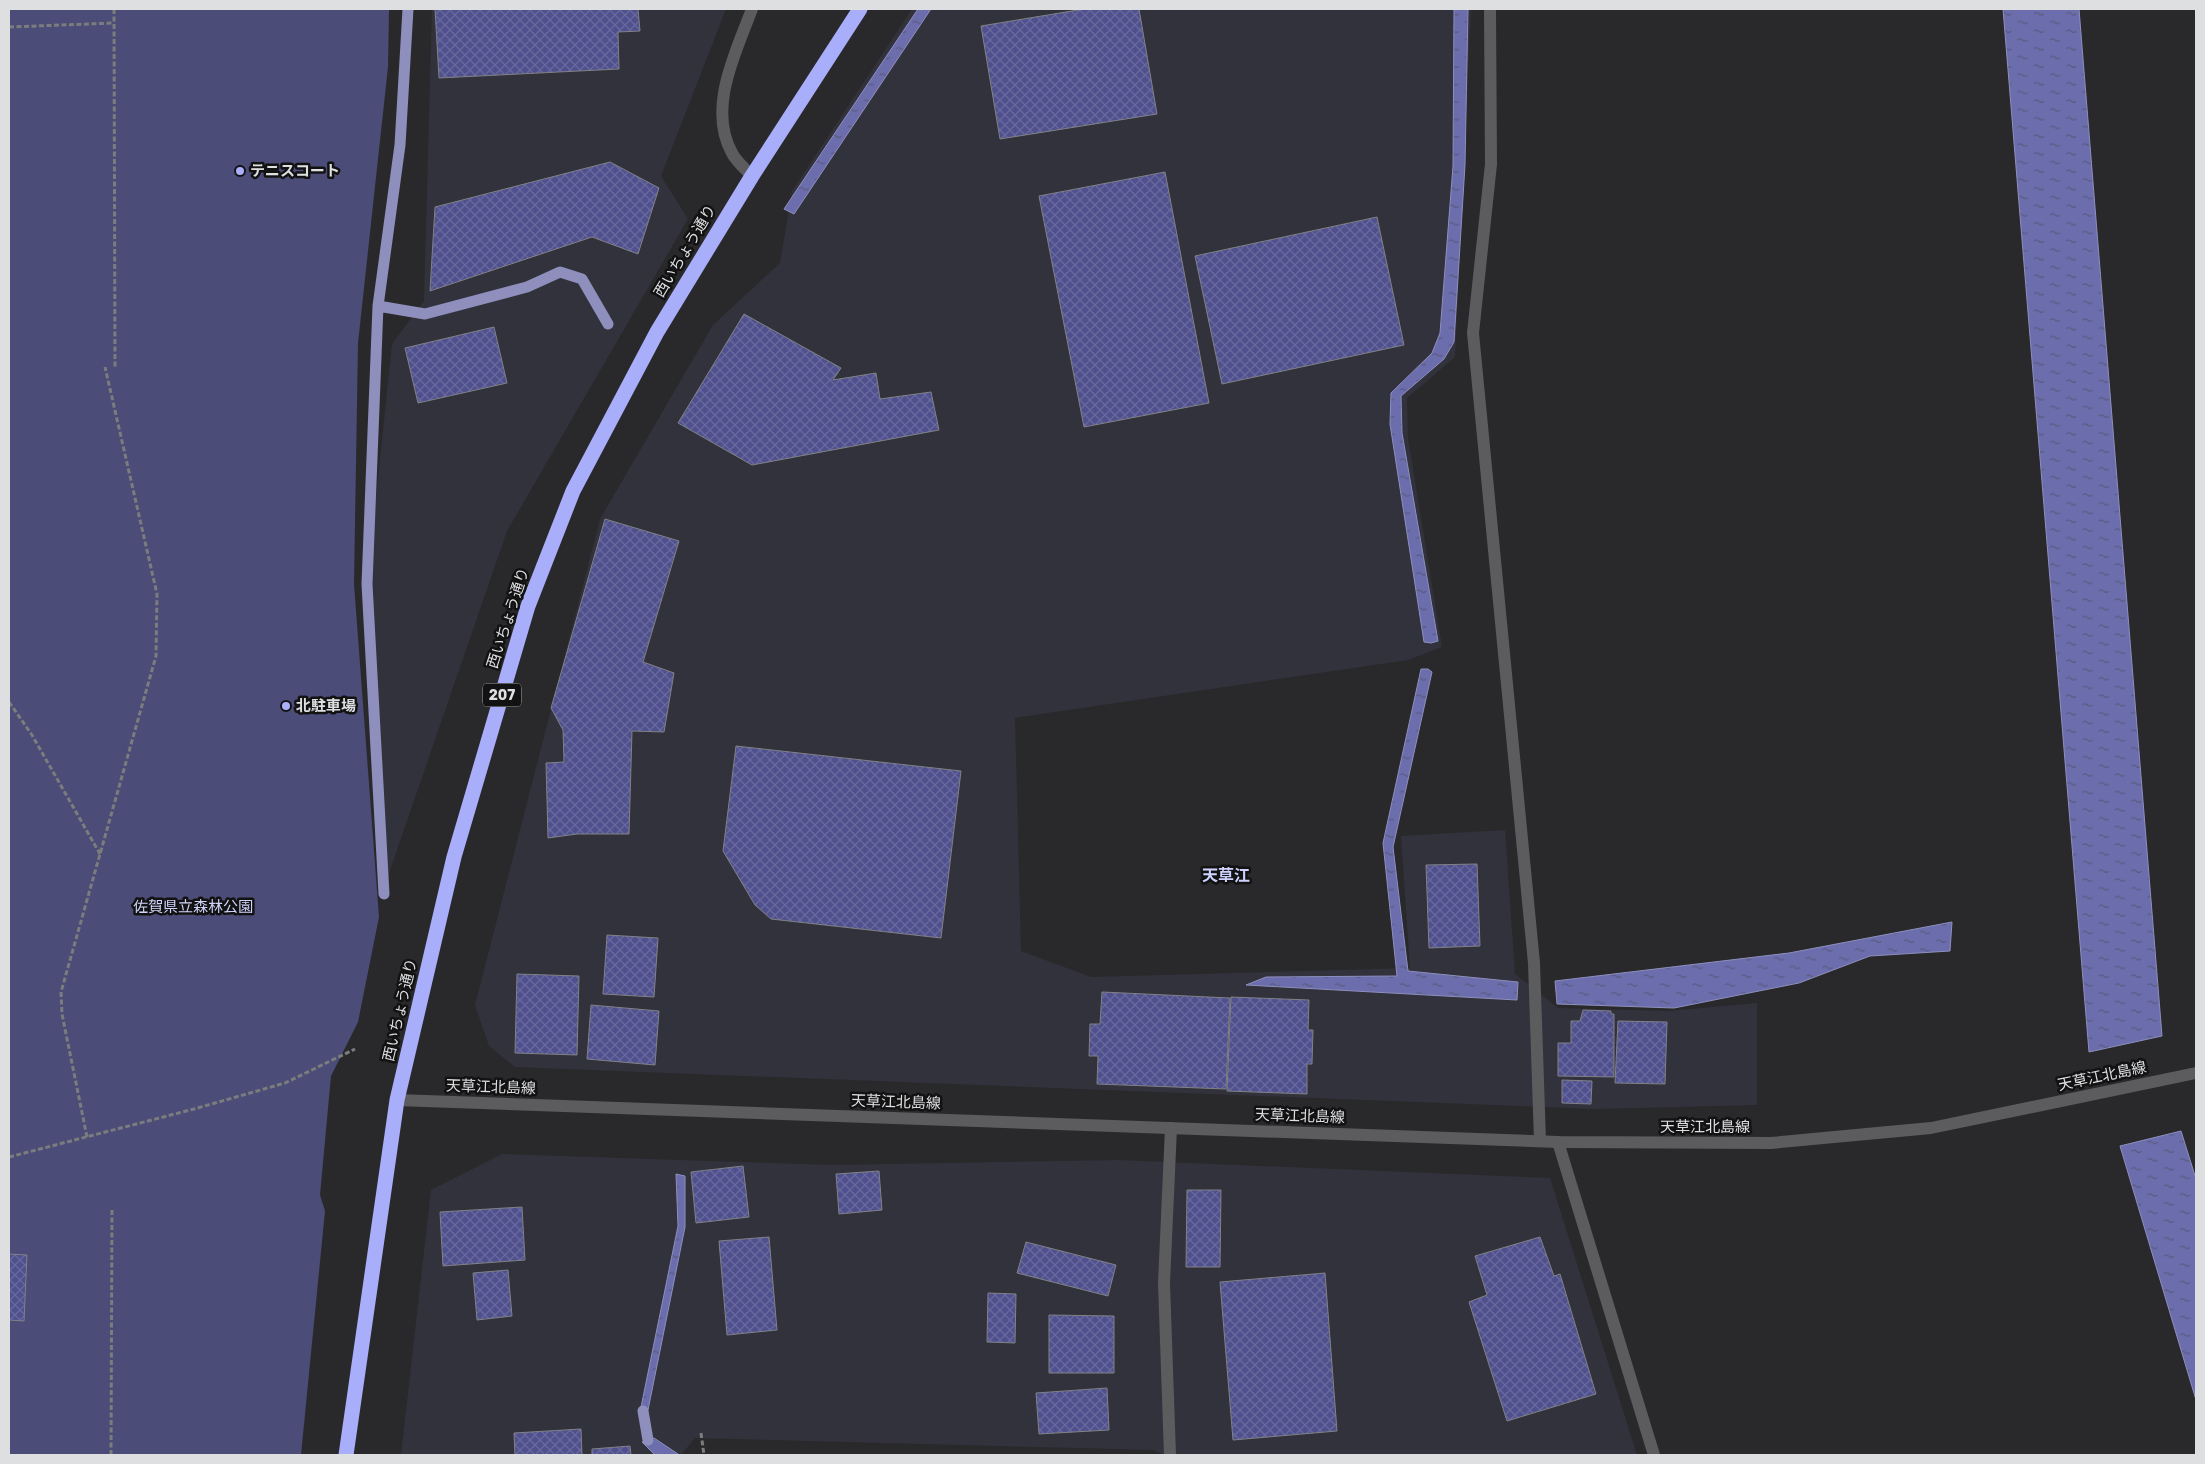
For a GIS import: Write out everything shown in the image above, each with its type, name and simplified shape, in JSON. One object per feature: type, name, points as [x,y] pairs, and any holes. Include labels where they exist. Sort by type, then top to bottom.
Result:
[{"type":"highway","name":"西いちょう通り","points":[[346,1455],[397,1100],[454,857],[528,606],[573,491],[656,332],[752,176],[860,9]]},
{"type":"street","points":[[752,9],[731,67],[722,104],[724,130],[732,153],[752,176]]},
{"type":"street","points":[[1490,9],[1491,164],[1473,333],[1534,963],[1540,1141]]},
{"type":"street","name":"天草江北島線","points":[[397,1100],[1558,1142],[1771,1143],[1931,1128],[2196,1073]]},
{"type":"street","points":[[1170,1455],[1164,1283],[1171,1128]]},
{"type":"street","points":[[1558,1142],[1654,1455]]},
{"type":"path","points":[[114,9],[114,367]]},
{"type":"path","points":[[9,27],[114,23]]},
{"type":"path","points":[[87,1137],[62,1014],[61,992],[156,656],[157,594],[105,367]]},
{"type":"path","points":[[9,702],[32,735],[100,854]]},
{"type":"path","points":[[9,1157],[194,1109],[285,1083],[355,1049]]},
{"type":"path","points":[[111,1455],[112,1210]]},
{"type":"path","points":[[701,1433],[704,1455]]},
{"type":"shaded area","points":[[432,9],[726,9],[661,176],[688,219],[507,531],[388,876],[367,584],[392,344],[424,301]]},
{"type":"shaded area","points":[[912,9],[1471,9],[1455,357],[1407,398],[1408,438],[1442,647],[1408,660],[1015,718],[1021,951],[1091,977],[1410,968],[1401,836],[1505,830],[1515,974],[1558,1008],[1669,1011],[1757,1003],[1757,1105],[1595,1109],[515,1067],[489,1046],[475,1005],[600,519],[713,325],[780,263],[792,191]]},
{"type":"shaded area","points":[[502,1154],[833,1165],[1118,1160],[1550,1178],[1637,1455],[1164,1455],[1154,1450],[695,1438],[681,1455],[401,1455],[431,1190]]},
{"type":"green space","name":"佐賀県立森林公園","points":[[9,9],[389,9],[388,67],[358,343],[354,584],[379,917],[358,1022],[331,1076],[320,1195],[325,1211],[301,1455],[9,1455]]},
{"type":"water","points":[[918,9],[931,9],[794,214],[784,209]]},
{"type":"water","points":[[1454,9],[1468,9],[1465,165],[1454,342],[1444,359],[1401,396],[1402,433],[1438,641],[1431,643],[1424,642],[1390,424],[1391,393],[1432,353],[1440,333],[1453,166]]},
{"type":"water","points":[[2003,9],[2079,9],[2162,1036],[2089,1052]]},
{"type":"water","points":[[1421,669],[1428,669],[1432,672],[1393,847],[1408,971],[1518,982],[1517,1000],[1246,985],[1266,977],[1397,976],[1383,843]]},
{"type":"water","points":[[1952,922],[1950,951],[1870,956],[1799,983],[1674,1008],[1557,1004],[1555,981],[1789,953]]},
{"type":"water","points":[[2181,1131],[2196,1179],[2196,1400],[2120,1146]]},
{"type":"water","points":[[676,1174],[685,1176],[685,1227],[648,1410],[640,1412],[678,1226]]},
{"type":"water","points":[[654,1438],[678,1455],[655,1455],[642,1442]]},
{"type":"building","points":[[435,9],[638,9],[640,31],[618,32],[619,69],[439,78]]},
{"type":"building","points":[[1084,9],[1139,9],[1157,114],[1000,139],[981,26]]},
{"type":"building","points":[[610,162],[659,188],[638,254],[592,237],[430,291],[435,207]]},
{"type":"building","points":[[1165,172],[1209,403],[1084,427],[1039,196]]},
{"type":"building","points":[[1377,217],[1404,345],[1222,384],[1195,256]]},
{"type":"building","points":[[744,314],[841,368],[833,380],[876,373],[880,399],[931,392],[939,430],[752,465],[678,423]]},
{"type":"building","points":[[494,327],[507,383],[418,403],[405,348]]},
{"type":"building","points":[[605,519],[679,541],[643,662],[674,673],[664,732],[632,731],[629,834],[577,834],[548,838],[546,763],[564,762],[563,730],[551,708]]},
{"type":"building","points":[[736,746],[961,771],[941,938],[771,919],[755,905],[723,851]]},
{"type":"building","points":[[1477,864],[1480,946],[1429,948],[1426,865]]},
{"type":"building","points":[[607,935],[658,938],[654,997],[603,994]]},
{"type":"building","points":[[517,974],[579,976],[577,1055],[515,1053]]},
{"type":"building","points":[[1102,992],[1230,998],[1226,1089],[1097,1084],[1098,1056],[1089,1056],[1090,1024],[1100,1024]]},
{"type":"building","points":[[1231,997],[1309,1000],[1308,1030],[1313,1030],[1312,1064],[1307,1064],[1307,1094],[1227,1091]]},
{"type":"building","points":[[591,1005],[659,1011],[655,1065],[587,1059]]},
{"type":"building","points":[[1583,1010],[1611,1011],[1611,1014],[1614,1014],[1614,1077],[1558,1076],[1558,1043],[1571,1043],[1571,1021],[1580,1021]]},
{"type":"building","points":[[1618,1021],[1667,1022],[1665,1084],[1615,1083]]},
{"type":"building","points":[[1562,1080],[1592,1081],[1591,1104],[1562,1103]]},
{"type":"building","points":[[743,1166],[749,1217],[696,1223],[691,1172]]},
{"type":"building","points":[[879,1171],[882,1210],[839,1214],[836,1174]]},
{"type":"building","points":[[1187,1190],[1221,1190],[1220,1267],[1186,1267]]},
{"type":"building","points":[[522,1207],[525,1260],[443,1266],[440,1212]]},
{"type":"building","points":[[769,1237],[777,1330],[727,1335],[719,1241]]},
{"type":"building","points":[[1540,1237],[1554,1276],[1560,1274],[1596,1394],[1507,1421],[1469,1302],[1487,1295],[1475,1256]]},
{"type":"building","points":[[1026,1242],[1116,1265],[1108,1296],[1017,1273]]},
{"type":"building","points":[[9,1254],[27,1255],[24,1321],[9,1320]]},
{"type":"building","points":[[508,1270],[512,1316],[477,1320],[473,1273]]},
{"type":"building","points":[[1325,1273],[1337,1431],[1233,1440],[1220,1282]]},
{"type":"building","points":[[988,1293],[1016,1294],[1015,1343],[987,1342]]},
{"type":"building","points":[[1049,1315],[1114,1316],[1114,1373],[1049,1373]]},
{"type":"building","points":[[1107,1388],[1109,1430],[1039,1434],[1036,1393]]},
{"type":"building","points":[[581,1429],[582,1455],[515,1455],[514,1433]]},
{"type":"building","points":[[630,1446],[631,1455],[592,1455],[592,1449]]},
{"type":"waterway","points":[[384,894],[367,584],[378,306],[400,145],[408,9]]},
{"type":"waterway","points":[[378,306],[425,314],[527,287],[560,272],[582,279],[608,324]]},
{"type":"waterway","points":[[643,1411],[648,1440]]},
{"type":"place","name":"テニスコート","points":[[240,171]]},
{"type":"place","name":"北駐車場","points":[[286,706]]},
{"type":"district","name":"天草江","points":[[1226,875]]}]
